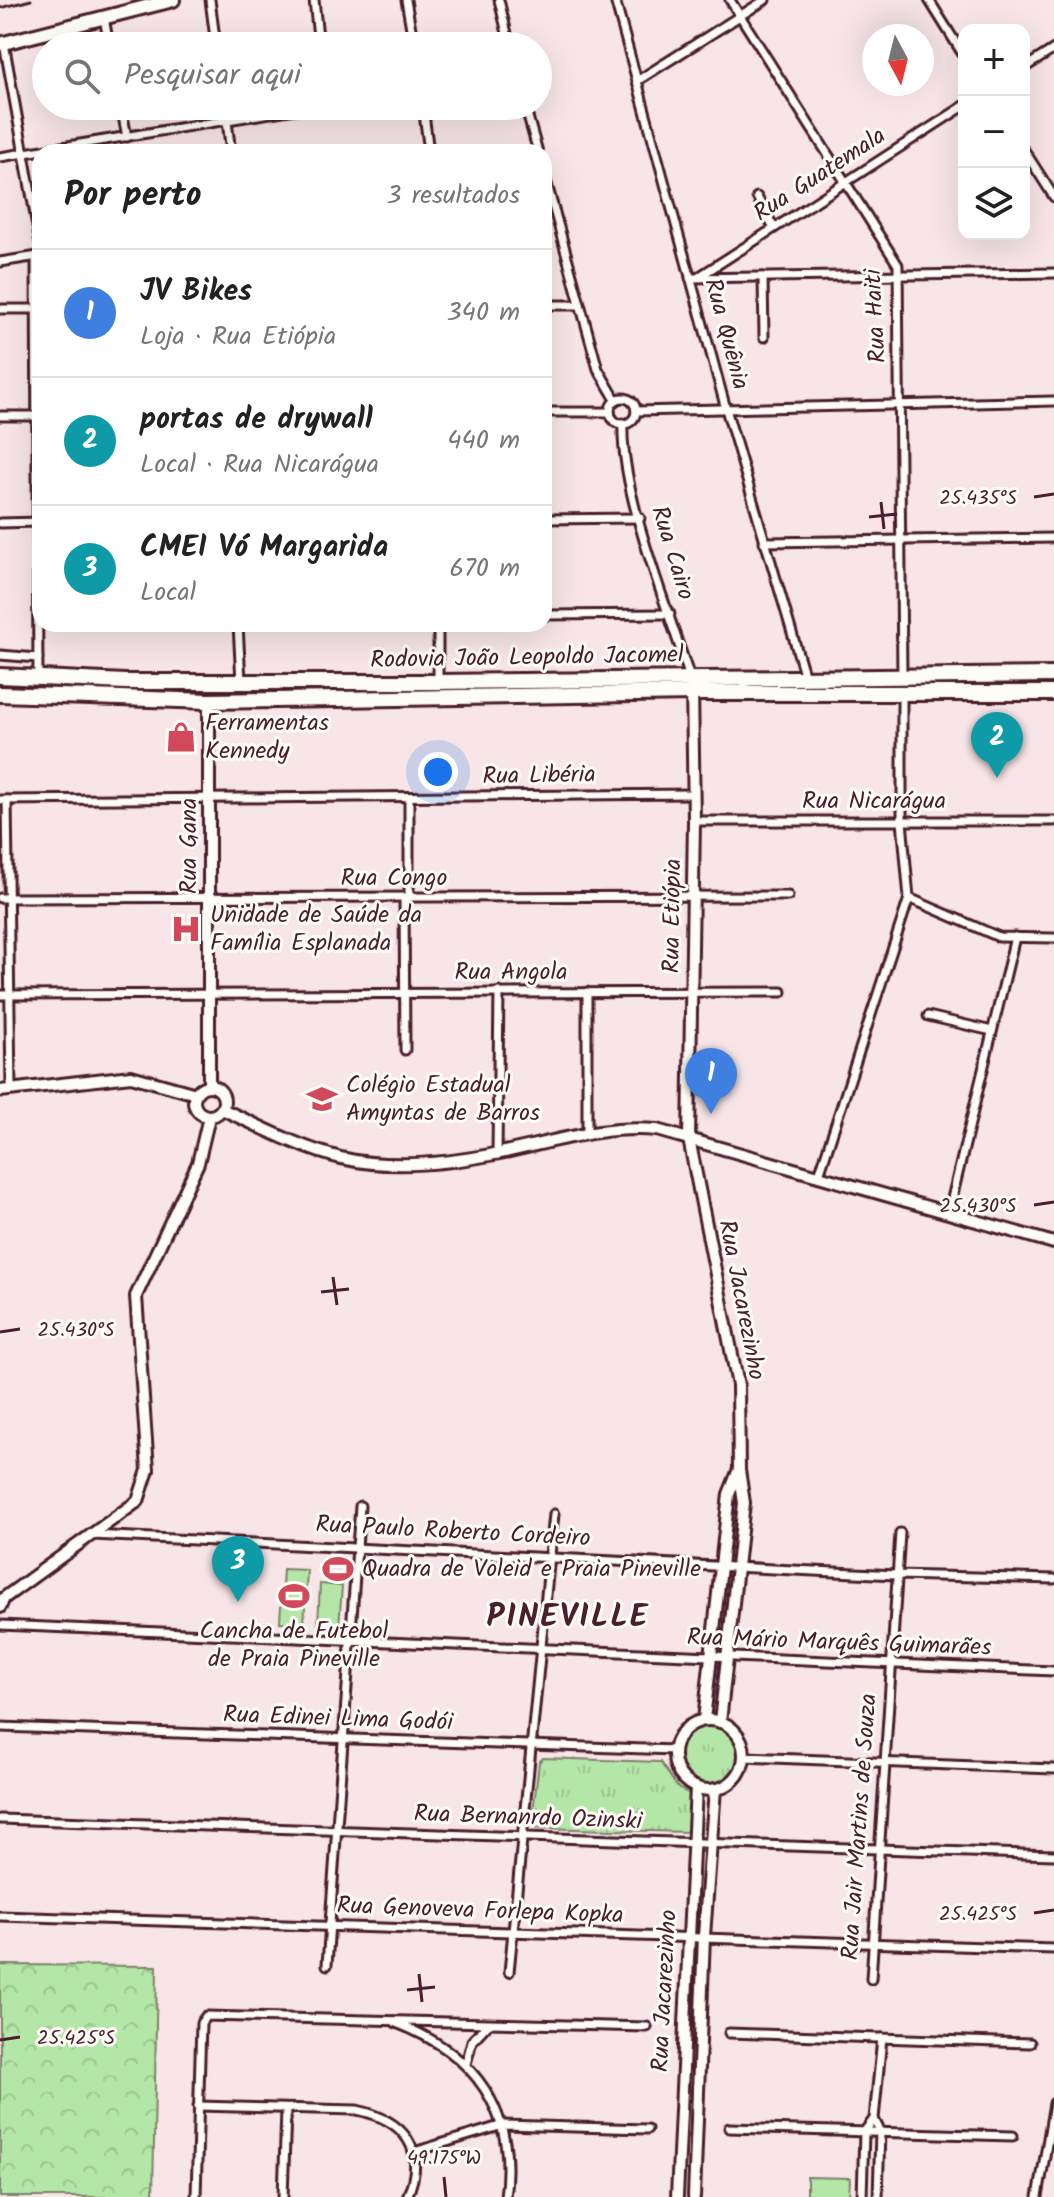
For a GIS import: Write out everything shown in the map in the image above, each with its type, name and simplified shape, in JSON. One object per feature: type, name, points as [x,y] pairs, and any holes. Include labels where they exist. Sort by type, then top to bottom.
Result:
[{"type":"highway","name":"Rodovia João Leopoldo Jacomel","points":[[0,694],[209,701],[692,686],[805,677],[1054,675]]},
{"type":"highway","name":"Rodovia João Leopoldo Jacomel","points":[[0,676],[241,682],[692,686],[902,693],[1054,693]]},
{"type":"highway","points":[[209,701],[225,686],[241,682]]},
{"type":"main road","points":[[47,32],[173,0]]},
{"type":"main road","points":[[2,44],[32,36]]},
{"type":"street","points":[[210,0],[214,32]]},
{"type":"street","points":[[314,0],[317,32]]},
{"type":"street","points":[[406,0],[412,32]]},
{"type":"street","points":[[499,0],[507,32]]},
{"type":"street","name":"Rua Quênia","points":[[615,0],[694,278],[726,409],[805,677]]},
{"type":"street","name":"Rua Haiti","points":[[730,0],[898,265],[902,676]]},
{"type":"street","points":[[637,81],[765,0]]},
{"type":"street","points":[[929,0],[958,46]]},
{"type":"street","points":[[104,17],[107,32]]},
{"type":"street","points":[[2,44],[32,195]]},
{"type":"street","points":[[1030,64],[1054,49]]},
{"type":"street","name":"Rua Guatemala","points":[[694,278],[958,110]]},
{"type":"street","points":[[124,120],[127,137]]},
{"type":"street","points":[[82,144],[228,120],[230,144]]},
{"type":"street","points":[[425,120],[428,144]]},
{"type":"street","points":[[529,120],[536,144]]},
{"type":"street","points":[[0,157],[32,152]]},
{"type":"street","points":[[1030,159],[1054,197]]},
{"type":"street","points":[[757,197],[774,228]]},
{"type":"street","points":[[552,203],[598,369],[616,400]]},
{"type":"street","points":[[0,262],[32,257]]},
{"type":"street","points":[[694,278],[1054,273]]},
{"type":"street","points":[[763,277],[764,337]]},
{"type":"street","points":[[552,305],[580,305]]},
{"type":"street","points":[[0,309],[32,309]]},
{"type":"street","points":[[616,400],[630,400],[636,411]]},
{"type":"street","points":[[610,412],[616,400]]},
{"type":"street","points":[[636,411],[1054,401]]},
{"type":"street","points":[[610,412],[616,421],[623,423],[632,420],[636,411]]},
{"type":"street","points":[[552,412],[610,412]]},
{"type":"street","points":[[0,416],[32,416]]},
{"type":"street","name":"Rua Cairo","points":[[623,423],[623,452],[640,518],[692,686]]},
{"type":"street","points":[[552,519],[640,518]]},
{"type":"street","points":[[0,523],[32,522]]},
{"type":"street","points":[[764,542],[1054,538]]},
{"type":"street","points":[[552,615],[670,614]]},
{"type":"street","points":[[38,679],[39,632]]},
{"type":"street","points":[[238,632],[241,682]]},
{"type":"street","points":[[438,632],[438,682]]},
{"type":"street","points":[[0,655],[38,658]]},
{"type":"street","name":"Rua Etiópia","points":[[689,1139],[694,821],[692,686]]},
{"type":"street","points":[[819,1175],[909,898],[902,821],[902,693]]},
{"type":"street","name":"Rua Gana","points":[[209,701],[209,1086]]},
{"type":"street","name":"Rua Libéria","points":[[4,800],[694,794]]},
{"type":"street","points":[[405,1050],[409,798]]},
{"type":"street","points":[[4,800],[4,898],[10,995],[5,1090],[131,1076],[167,1083],[196,1094]]},
{"type":"street","name":"Rua Nicarágua","points":[[694,821],[1054,821]]},
{"type":"street","name":"Rua Congo","points":[[4,898],[788,896]]},
{"type":"street","points":[[909,898],[999,937],[1054,938]]},
{"type":"street","points":[[949,1211],[1015,937]]},
{"type":"street","points":[[497,1154],[499,992]]},
{"type":"street","points":[[587,992],[587,1133]]},
{"type":"street","name":"Rua Angola","points":[[0,995],[782,992]]},
{"type":"street","points":[[928,1016],[992,1031]]},
{"type":"street","points":[[196,1094],[209,1086],[222,1094],[222,1109]]},
{"type":"street","points":[[196,1094],[196,1109],[209,1117]]},
{"type":"street","points":[[222,1109],[299,1145],[344,1159],[431,1162],[497,1154],[587,1133],[628,1128],[689,1139],[1054,1243]]},
{"type":"street","points":[[0,1607],[4,1598],[138,1501],[148,1470],[136,1296],[198,1163],[209,1117],[222,1109]]},
{"type":"street","name":"Rua Jacarezinho","points":[[689,1139],[738,1385],[739,1470],[744,1503],[720,1722]]},
{"type":"street","name":"Rua Jacarezinho","points":[[704,1720],[729,1494],[739,1470]]},
{"type":"street","points":[[327,1965],[360,1506]]},
{"type":"street","points":[[509,1972],[538,1651],[554,1514]]},
{"type":"street","name":"Rua Jair Martins de Souza","points":[[871,1979],[871,1943],[881,1850],[889,1665],[900,1533]]},
{"type":"street","name":"Rua Paulo Roberto Cordeiro","points":[[90,1535],[896,1575],[1054,1579]]},
{"type":"street","name":"Rua Mário Marquês Guimarães","points":[[0,1625],[538,1651],[1054,1671]]},
{"type":"street","points":[[704,1720],[720,1722],[739,1736],[744,1757],[735,1779],[715,1789],[696,1787],[679,1772],[675,1750],[685,1730],[704,1720]]},
{"type":"street","name":"Rua Edinei Lima Godói","points":[[0,1727],[675,1750]]},
{"type":"street","points":[[744,1757],[1054,1769]]},
{"type":"street","name":"Rua Jacarezinho","points":[[677,2197],[696,1787]]},
{"type":"street","name":"Rua Jacarezinho","points":[[694,2197],[704,1936],[715,1789]]},
{"type":"street","name":"Rua Bernanrdo Ozinski","points":[[0,1819],[1054,1855]]},
{"type":"street","name":"Rua Genoveva Forlepa Kopka","points":[[0,1916],[1054,1949]]},
{"type":"street","points":[[196,2197],[201,2023],[206,2016],[647,2027]]},
{"type":"street","points":[[392,2021],[416,2031],[466,2064],[493,2102],[503,2125],[507,2157],[505,2197]]},
{"type":"street","points":[[466,2064],[472,2041],[488,2024]]},
{"type":"street","points":[[729,2033],[1030,2043]]},
{"type":"street","points":[[862,2197],[864,2132],[874,2119],[882,2038]]},
{"type":"street","points":[[1038,2197],[1054,2103]]},
{"type":"street","points":[[198,2106],[357,2110],[382,2116],[393,2121],[414,2152],[416,2169],[407,2197]]},
{"type":"street","points":[[283,2197],[286,2110]]},
{"type":"street","points":[[874,2119],[880,2131],[878,2197]]},
{"type":"street","points":[[414,2152],[503,2125],[647,2129]]},
{"type":"street","points":[[729,2128],[1013,2136]]},
{"type":"street","points":[[679,2153],[696,2156]]},
{"type":"green space","name":"Cancha de Futebol de Praia Pineville","points":[[283,1569],[307,1570],[304,1624],[280,1622]]},
{"type":"green space","points":[[320,1584],[342,1586],[339,1627],[318,1625]]},
{"type":"green space","points":[[709,1724],[731,1733],[740,1755],[731,1777],[709,1786],[687,1777],[678,1755],[687,1733]]},
{"type":"green space","points":[[543,1758],[660,1762],[678,1788],[690,1794],[687,1832],[536,1828],[532,1821],[539,1762]]},
{"type":"green space","points":[[0,1965],[157,1966],[153,2197],[0,2197]]},
{"type":"green space","points":[[807,2177],[850,2178],[849,2197],[807,2197]]},
{"type":"railway","points":[[0,8],[31,0]]},
{"type":"place","name":"Ferramentas Kennedy","points":[[181,737]]},
{"type":"place","name":"portas de drywall","points":[[997,778]]},
{"type":"place","name":"Unidade de Saúde da Família Esplanada","points":[[186,929]]},
{"type":"place","name":"Colégio Estadual Amyntas de Barros","points":[[322,1099]]},
{"type":"place","name":"JV Bikes","points":[[711,1114]]},
{"type":"place","name":"Quadra de Voleid e Praia Pineville","points":[[338,1569]]},
{"type":"place","name":"Cancha de Futebol de Praia Pineville","points":[[294,1596]]},
{"type":"place","name":"CMEI Vó Margarida","points":[[238,1602]]},
{"type":"district","name":"PINEVILLE","points":[[568,1617]]}]
